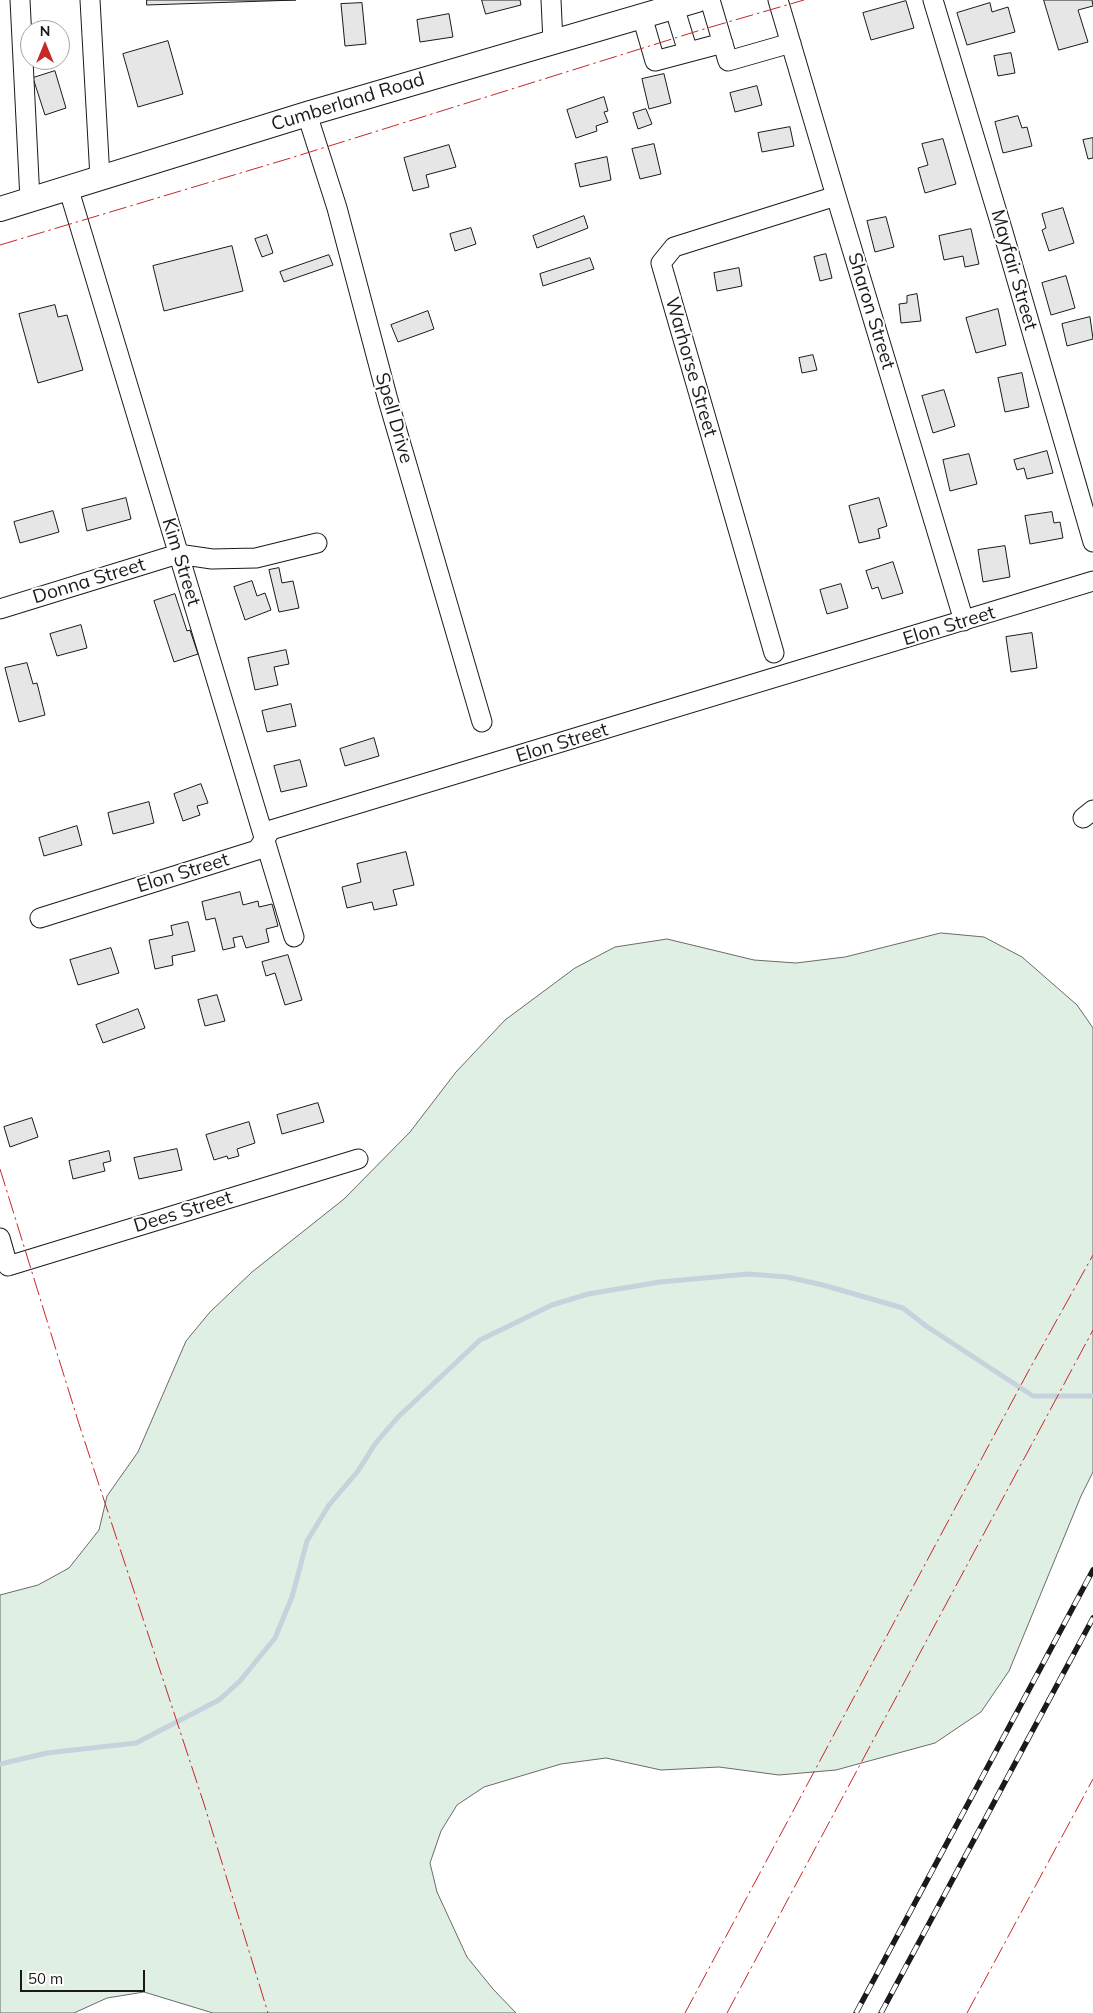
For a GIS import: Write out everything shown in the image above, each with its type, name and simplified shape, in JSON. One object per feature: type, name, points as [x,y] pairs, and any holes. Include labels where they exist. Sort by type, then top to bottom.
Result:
[{"type":"main road","name":"Cumberland Road","points":[[0,209],[307,114],[642,16],[673,3],[697,0]]},
{"type":"street","points":[[20,0],[30,200]]},
{"type":"street","points":[[90,0],[100,178]]},
{"type":"street","points":[[551,0],[552,42]]},
{"type":"street","points":[[710,0],[728,61],[791,43]]},
{"type":"street","name":"Sharon Street","points":[[778,0],[964,621]]},
{"type":"street","name":"Mayfair Street","points":[[933,0],[1093,542]]},
{"type":"street","points":[[673,3],[688,52]]},
{"type":"street","points":[[642,16],[655,61],[723,43]]},
{"type":"street","name":"Spell Drive","points":[[307,114],[338,208],[378,364],[482,722]]},
{"type":"street","name":"Kim Street","points":[[68,187],[294,937]]},
{"type":"street","name":"Warhorse Street","points":[[774,653],[661,263],[674,247],[836,196]]},
{"type":"street","points":[[178,554],[212,559],[256,558],[317,543]]},
{"type":"street","name":"Donna Street","points":[[0,609],[178,554]]},
{"type":"street","name":"Elon Street","points":[[40,918],[257,850],[272,830],[1093,581]]},
{"type":"street","name":"Dees Street","points":[[0,1238],[8,1266],[358,1159]]},
{"type":"green space","points":[[941,933],[984,937],[1022,957],[1077,1005],[1093,1028],[1093,1472],[1081,1496],[1009,1671],[981,1712],[935,1743],[836,1770],[779,1775],[719,1767],[661,1770],[606,1758],[561,1764],[484,1787],[457,1805],[441,1831],[430,1863],[437,1892],[467,1957],[493,1989],[516,2013],[213,2013],[144,1992],[107,1998],[74,2013],[0,2013],[0,1595],[38,1585],[69,1568],[99,1530],[107,1496],[138,1452],[186,1341],[210,1312],[252,1272],[344,1199],[410,1132],[456,1072],[505,1020],[575,968],[615,947],[667,939],[754,960],[796,963],[845,957]]},
{"type":"building","points":[[147,0],[296,0],[147,5]]},
{"type":"building","points":[[482,0],[520,0],[521,5],[486,14]]},
{"type":"building","points":[[1044,0],[1092,0],[1093,6],[1078,10],[1088,42],[1059,50]]},
{"type":"building","points":[[906,1],[914,28],[871,40],[863,13]]},
{"type":"building","points":[[362,3],[366,44],[345,46],[341,4]]},
{"type":"building","points":[[990,3],[992,12],[1008,7],[1015,32],[967,45],[957,13]]},
{"type":"building","points":[[449,14],[453,37],[420,42],[417,20]]},
{"type":"building","points":[[168,41],[183,94],[138,107],[123,54]]},
{"type":"building","points":[[1011,53],[1015,73],[998,76],[994,56]]},
{"type":"building","points":[[55,71],[66,108],[45,115],[33,78]]},
{"type":"building","points":[[664,74],[671,103],[649,109],[642,79]]},
{"type":"building","points":[[757,86],[762,105],[735,112],[730,93]]},
{"type":"building","points":[[604,97],[608,111],[604,112],[608,122],[596,126],[597,131],[576,138],[567,110]]},
{"type":"building","points":[[646,109],[652,124],[638,129],[633,113]]},
{"type":"building","points":[[1018,116],[1022,128],[1027,127],[1032,146],[1003,153],[995,122]]},
{"type":"building","points":[[790,127],[794,146],[762,152],[758,133]]},
{"type":"building","points":[[1093,138],[1093,158],[1088,159],[1083,140]]},
{"type":"building","points":[[943,139],[956,184],[925,193],[918,168],[928,165],[922,144]]},
{"type":"building","points":[[654,144],[661,174],[640,179],[632,149]]},
{"type":"building","points":[[449,145],[456,167],[426,175],[429,187],[413,191],[404,158]]},
{"type":"building","points":[[607,157],[611,180],[580,187],[575,164]]},
{"type":"building","points":[[1063,208],[1074,243],[1049,251],[1042,230],[1046,228],[1042,214]]},
{"type":"building","points":[[584,216],[588,228],[537,248],[533,236]]},
{"type":"building","points":[[886,217],[894,247],[875,252],[867,221]]},
{"type":"building","points":[[471,228],[476,244],[455,251],[450,234]]},
{"type":"building","points":[[971,229],[979,264],[965,267],[963,256],[944,260],[939,236]]},
{"type":"building","points":[[267,235],[273,253],[262,257],[255,239]]},
{"type":"building","points":[[232,246],[243,291],[164,311],[153,266]]},
{"type":"building","points":[[826,254],[832,278],[820,281],[814,257]]},
{"type":"building","points":[[329,255],[333,265],[284,282],[280,272]]},
{"type":"building","points":[[590,258],[594,269],[543,286],[540,274]]},
{"type":"building","points":[[739,268],[742,286],[717,291],[714,273]]},
{"type":"building","points":[[1066,276],[1075,308],[1051,315],[1042,283]]},
{"type":"building","points":[[917,294],[921,321],[901,323],[899,304],[907,303],[907,296]]},
{"type":"building","points":[[55,305],[58,317],[67,315],[83,370],[38,383],[19,314]]},
{"type":"building","points":[[998,309],[1006,345],[976,353],[966,318]]},
{"type":"building","points":[[428,311],[434,329],[398,342],[391,325]]},
{"type":"building","points":[[1090,317],[1093,339],[1067,346],[1062,324]]},
{"type":"building","points":[[813,355],[817,370],[802,373],[799,358]]},
{"type":"building","points":[[1022,373],[1029,407],[1005,412],[998,378]]},
{"type":"building","points":[[944,390],[955,426],[933,433],[922,396]]},
{"type":"building","points":[[1047,451],[1053,473],[1027,479],[1024,468],[1017,470],[1014,460]]},
{"type":"building","points":[[969,454],[977,484],[950,491],[943,460]]},
{"type":"building","points":[[126,498],[131,519],[87,531],[82,509]]},
{"type":"building","points":[[879,498],[887,526],[878,529],[880,538],[859,543],[849,506]]},
{"type":"building","points":[[53,511],[59,532],[20,543],[14,522]]},
{"type":"building","points":[[1052,512],[1054,523],[1060,522],[1063,538],[1030,544],[1025,516]]},
{"type":"building","points":[[1005,546],[1010,577],[983,582],[978,550]]},
{"type":"building","points":[[893,562],[903,593],[882,599],[878,587],[872,589],[866,571]]},
{"type":"building","points":[[279,568],[282,583],[293,581],[299,608],[279,612],[269,570]]},
{"type":"building","points":[[252,581],[257,596],[265,593],[271,610],[245,620],[234,587]]},
{"type":"building","points":[[841,584],[848,608],[827,614],[820,590]]},
{"type":"building","points":[[175,594],[187,631],[190,630],[198,654],[174,662],[154,601]]},
{"type":"building","points":[[81,625],[87,648],[57,656],[50,634]]},
{"type":"building","points":[[1032,633],[1037,668],[1011,672],[1006,637]]},
{"type":"building","points":[[286,650],[289,664],[274,667],[278,685],[255,690],[248,658]]},
{"type":"building","points":[[27,663],[33,684],[37,683],[45,715],[19,722],[5,668]]},
{"type":"building","points":[[291,704],[296,726],[267,732],[262,711]]},
{"type":"building","points":[[374,738],[379,756],[345,766],[340,749]]},
{"type":"building","points":[[300,760],[307,786],[281,792],[274,766]]},
{"type":"building","points":[[201,784],[208,803],[197,806],[200,815],[183,821],[174,794]]},
{"type":"building","points":[[149,802],[154,823],[113,834],[108,813]]},
{"type":"building","points":[[77,826],[82,845],[44,856],[39,838]]},
{"type":"building","points":[[406,852],[414,885],[393,890],[397,905],[374,910],[372,902],[347,908],[342,887],[361,882],[357,864]]},
{"type":"building","points":[[240,892],[243,905],[258,901],[259,907],[272,904],[278,926],[266,929],[269,942],[246,948],[242,936],[233,938],[235,947],[223,950],[215,918],[206,920],[202,902]]},
{"type":"building","points":[[188,922],[195,951],[172,956],[173,965],[155,969],[149,940],[173,935],[171,926]]},
{"type":"building","points":[[111,948],[119,973],[78,985],[70,960]]},
{"type":"building","points":[[288,955],[302,1000],[285,1005],[275,973],[266,976],[262,962]]},
{"type":"building","points":[[217,995],[225,1021],[205,1026],[198,1000]]},
{"type":"building","points":[[138,1009],[145,1028],[103,1043],[96,1025]]},
{"type":"building","points":[[318,1103],[324,1122],[282,1134],[277,1115]]},
{"type":"building","points":[[32,1118],[38,1137],[10,1147],[4,1127]]},
{"type":"building","points":[[249,1122],[255,1143],[237,1149],[239,1156],[228,1159],[227,1156],[214,1160],[206,1135]]},
{"type":"building","points":[[177,1149],[182,1170],[139,1179],[134,1158]]},
{"type":"building","points":[[109,1151],[111,1161],[103,1163],[105,1171],[73,1179],[69,1161]]},
{"type":"waterway","points":[[0,1764],[47,1753],[136,1743],[219,1700],[240,1681],[275,1638],[292,1597],[307,1541],[329,1505],[358,1471],[375,1444],[398,1417],[480,1340],[552,1305],[588,1294],[660,1282],[748,1274],[787,1277],[823,1285],[903,1308],[926,1326],[1033,1396],[1093,1396]]},
{"type":"railway","points":[[856,2013],[1093,1570]]},
{"type":"railway","points":[[881,2013],[1093,1618]]},
{"type":"power","points":[[0,245],[294,157],[704,29],[804,0]]},
{"type":"power","points":[[0,1169],[79,1424],[204,1804],[268,2013]]},
{"type":"power","points":[[685,2013],[1029,1370],[1093,1255]]},
{"type":"power","points":[[727,2013],[1093,1330]]},
{"type":"power","points":[[967,2013],[1093,1779]]}]
